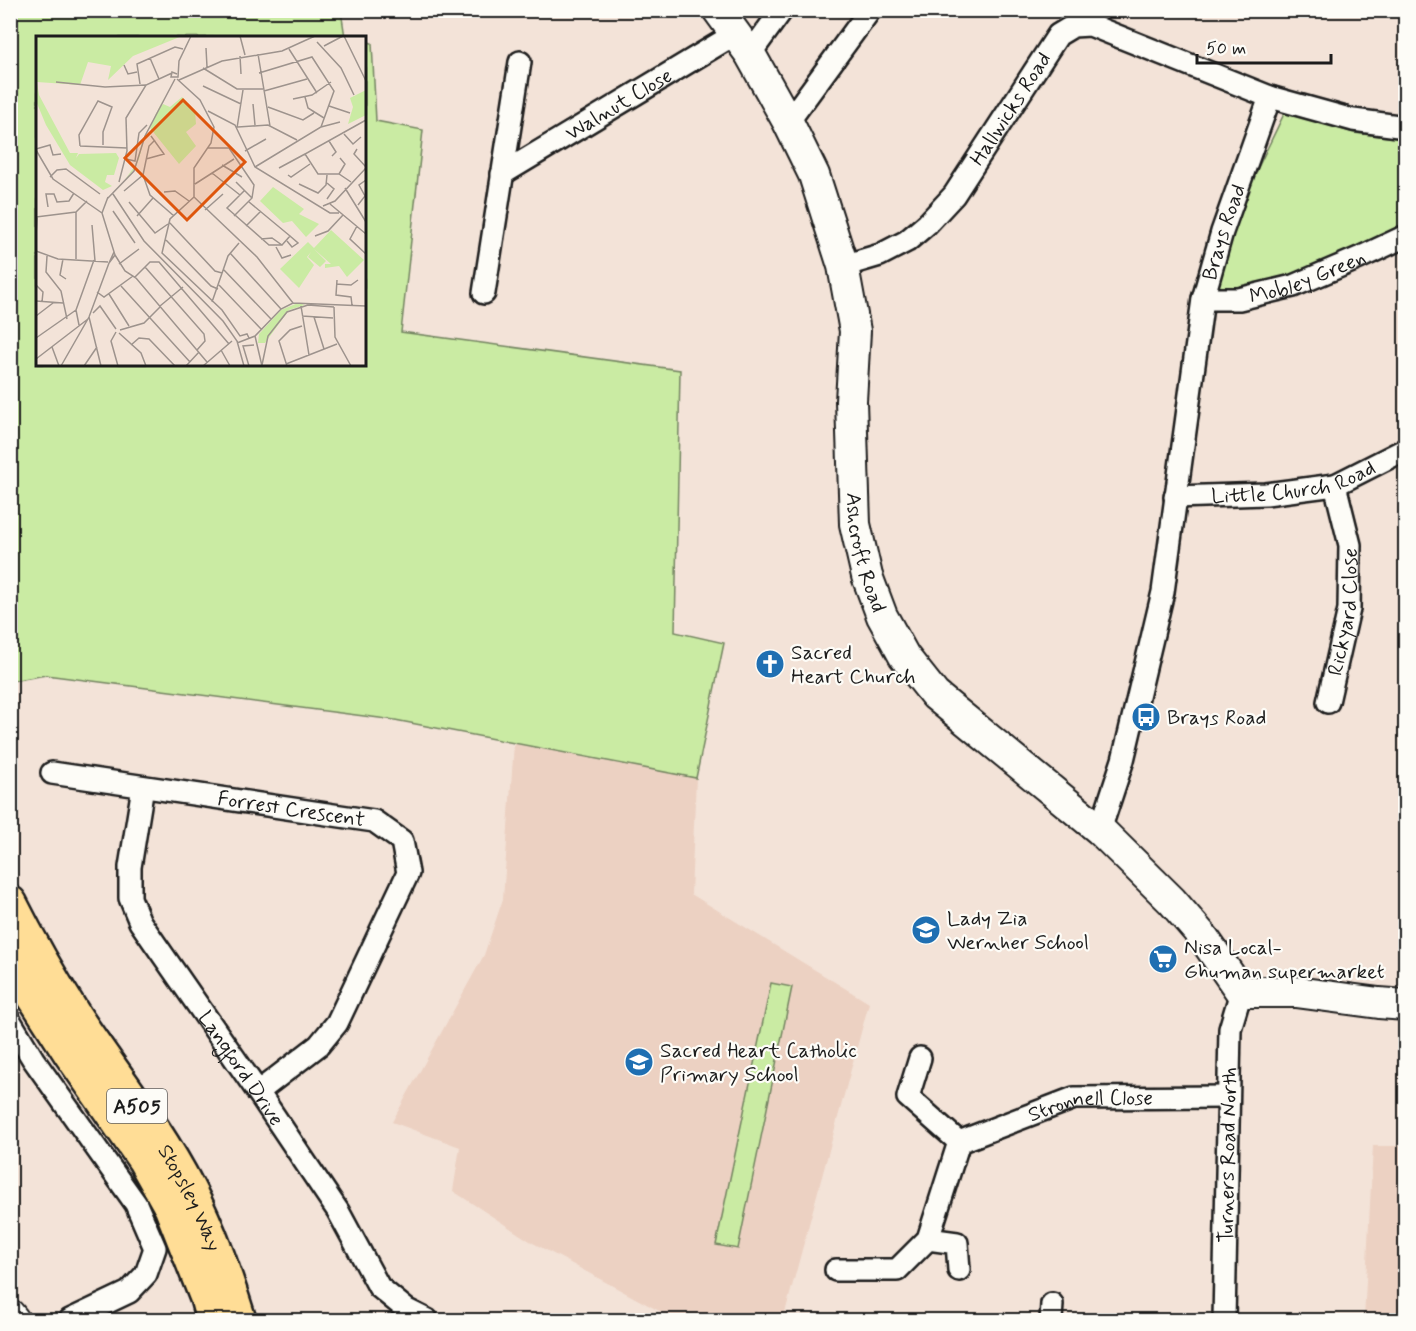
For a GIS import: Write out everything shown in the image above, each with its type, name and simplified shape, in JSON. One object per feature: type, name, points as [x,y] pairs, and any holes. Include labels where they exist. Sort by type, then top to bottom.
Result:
[{"type":"main road","name":"Stopsley Way","points":[[10,903],[27,937],[72,1012],[152,1128],[188,1188],[210,1236],[239,1320]]},
{"type":"main road","name":"Stopsley Way","points":[[10,959],[65,1046],[144,1159],[171,1207],[207,1298],[213,1320]]},
{"type":"street","points":[[734,33],[782,10]]},
{"type":"street","points":[[788,122],[870,10]]},
{"type":"street","name":"Hallwicks Road","points":[[843,266],[880,255],[907,241],[927,224],[954,195],[1058,35],[1073,26],[1090,25],[1270,97],[1353,120],[1406,127]]},
{"type":"street","name":"Ashcroft Road","points":[[734,33],[788,122],[814,175],[843,266],[855,331],[851,401],[855,524],[867,576],[882,616],[904,656],[934,695],[1100,830],[1172,901],[1203,938],[1241,992]]},
{"type":"street","name":"Walnut Close","points":[[502,174],[734,33]]},
{"type":"street","points":[[484,293],[520,62]]},
{"type":"street","name":"Brays Road","points":[[1100,830],[1123,760],[1163,592],[1203,299],[1222,232],[1270,97]]},
{"type":"street","name":"Mobley Green","points":[[1203,299],[1239,299],[1293,286],[1406,236]]},
{"type":"street","name":"Little Church Road","points":[[1175,497],[1266,494],[1335,486],[1406,449]]},
{"type":"street","name":"Rickyard Close","points":[[1328,702],[1349,609],[1350,544],[1335,486]]},
{"type":"street","name":"Forrest Crescent","points":[[52,773],[374,821],[402,841],[408,873],[337,1023],[320,1045],[258,1092]]},
{"type":"street","name":"Langford Drive","points":[[143,787],[130,867],[130,898],[140,922],[338,1211],[379,1287],[403,1315],[427,1320]]},
{"type":"street","points":[[1241,992],[1296,992],[1379,1004],[1406,1005]]},
{"type":"street","name":"Turners Road North","points":[[1224,1320],[1230,1029],[1241,992]]},
{"type":"street","points":[[10,1021],[33,1059],[136,1204],[155,1248],[146,1274],[129,1292],[70,1320]]},
{"type":"street","points":[[836,1270],[897,1270],[928,1239],[959,1142],[908,1097],[920,1058]]},
{"type":"street","name":"Stronnell Close","points":[[959,1142],[1074,1098],[1228,1096]]},
{"type":"street","points":[[928,1239],[957,1243],[959,1270]]},
{"type":"street","points":[[10,1315],[14,1320]]},
{"type":"shaded area","name":"Sacred Heart Catholic Primary School","points":[[514,743],[696,778],[691,894],[869,1003],[783,1320],[676,1320],[533,1243],[453,1191],[460,1147],[392,1122],[484,955],[503,899]]},
{"type":"shaded area","points":[[1373,1146],[1405,1146],[1405,1320],[1364,1320]]},
{"type":"green space","points":[[11,10],[341,11],[345,36],[36,36],[36,366],[366,366],[366,41],[372,43],[376,121],[423,130],[401,332],[680,370],[675,632],[724,643],[696,778],[395,720],[46,675],[11,681]]},
{"type":"green space","points":[[1285,112],[1354,133],[1405,139],[1405,229],[1290,279],[1245,291],[1213,291],[1252,180]]},
{"type":"green space","points":[[771,983],[792,987],[738,1249],[716,1245]]},
{"type":"place","name":"Sacred Heart Church","points":[[770,664]]},
{"type":"place","name":"Brays Road","points":[[1146,717]]},
{"type":"place","name":"Lady Zia Wernher School","points":[[926,930]]},
{"type":"place","name":"Nisa Local- Ghuman supermarket","points":[[1163,959]]},
{"type":"place","name":"Sacred Heart Catholic Primary School","points":[[639,1062]]}]
